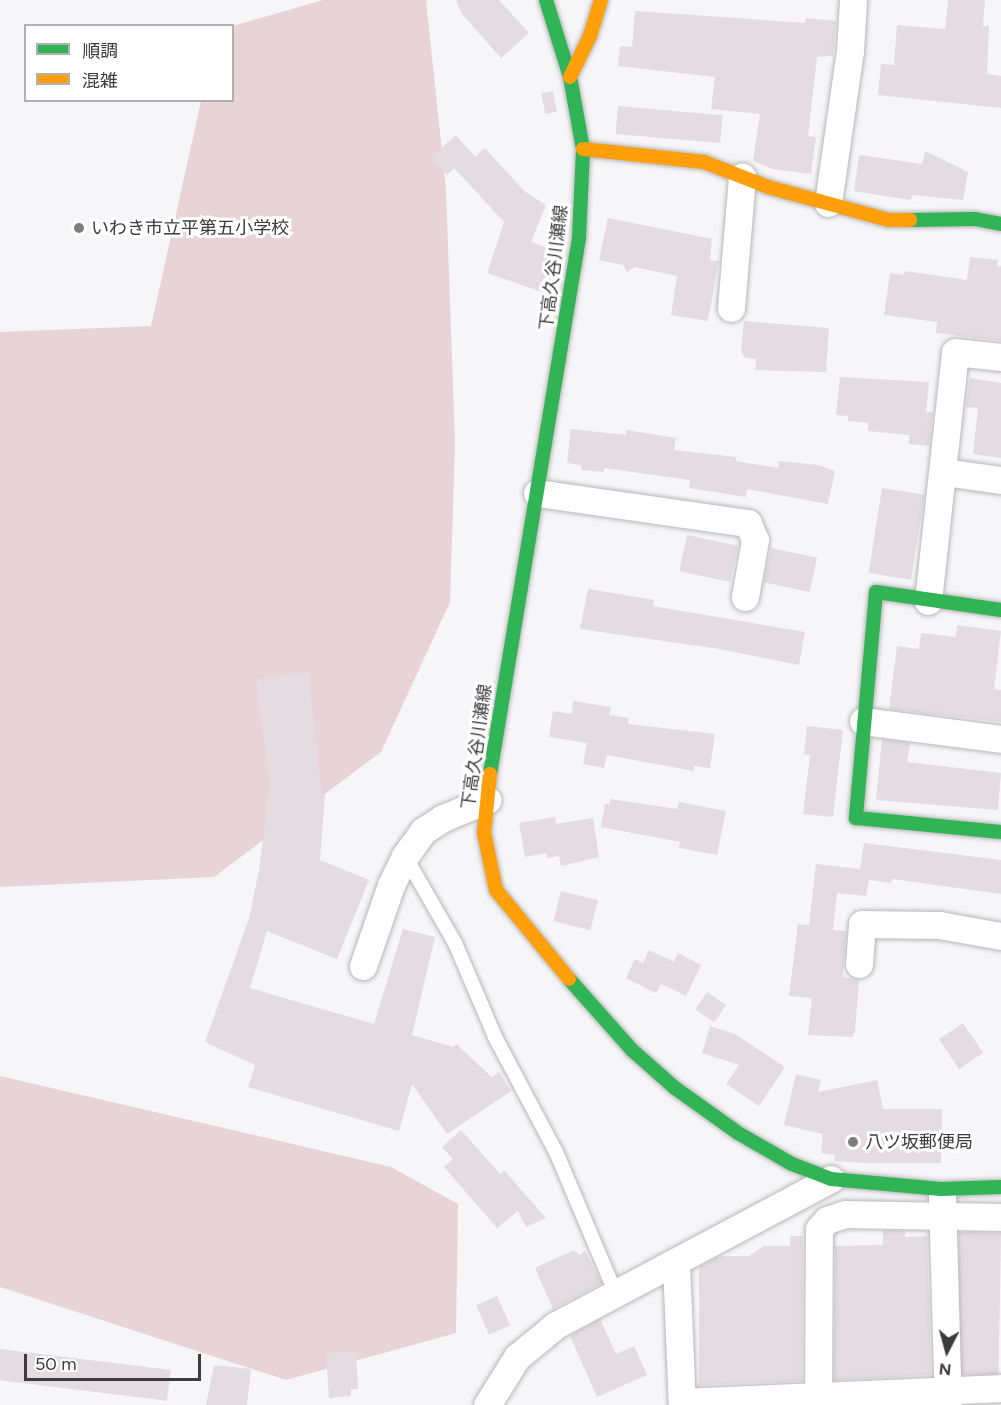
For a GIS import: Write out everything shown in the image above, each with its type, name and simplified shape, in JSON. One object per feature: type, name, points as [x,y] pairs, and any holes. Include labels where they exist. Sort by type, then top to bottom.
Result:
[{"type":"main road","name":"下高久谷川瀬線","points":[[546,0],[570,77],[583,149],[579,238],[487,800],[484,833],[496,890],[540,947],[632,1050],[675,1088],[738,1133],[792,1164],[831,1179],[942,1202],[1001,1187]]},
{"type":"main road","points":[[570,77],[590,36],[601,0]]},
{"type":"main road","points":[[583,149],[704,162],[828,203],[889,220],[975,219],[1001,224]]},
{"type":"main road","points":[[1001,610],[876,592],[856,818],[1001,832]]},
{"type":"street","points":[[828,203],[850,51],[853,0]]},
{"type":"street","points":[[731,308],[742,176]]},
{"type":"street","points":[[928,601],[944,472],[955,351],[1001,357]]},
{"type":"street","points":[[944,472],[1001,480]]},
{"type":"street","points":[[537,493],[748,523],[755,540],[745,597]]},
{"type":"street","points":[[863,721],[1001,739]]},
{"type":"street","points":[[363,966],[405,856],[423,831],[443,818],[487,800]]},
{"type":"street","points":[[859,964],[862,924],[939,925],[1001,936]]},
{"type":"street","points":[[487,1405],[518,1357],[556,1325],[676,1264],[831,1179]]},
{"type":"street","points":[[818,1400],[819,1228],[827,1220],[844,1214],[942,1202],[1001,1217]]},
{"type":"street","points":[[942,1202],[948,1398]]},
{"type":"street","points":[[676,1264],[682,1403],[948,1398],[1001,1388]]},
{"type":"lane","points":[[405,856],[454,943],[495,1037],[556,1152],[616,1294]]},
{"type":"shaded area","points":[[323,0],[426,0],[446,189],[455,443],[450,602],[381,752],[214,877],[0,887],[0,332],[151,326],[201,102],[234,102],[234,26]]},
{"type":"shaded area","points":[[0,1076],[391,1167],[458,1204],[456,1333],[286,1380],[0,1287]]},
{"type":"building","points":[[456,0],[499,0],[529,33],[501,58],[462,14]]},
{"type":"building","points":[[948,0],[985,0],[983,26],[989,26],[987,74],[1001,76],[1001,108],[878,95],[881,64],[894,65],[897,25],[945,29]]},
{"type":"building","points":[[635,11],[805,23],[806,18],[836,21],[833,56],[817,57],[808,136],[816,137],[811,174],[773,169],[753,161],[760,114],[711,109],[715,77],[618,66],[620,46],[632,47]]},
{"type":"building","points":[[553,91],[557,112],[545,114],[541,93]]},
{"type":"building","points":[[618,106],[723,115],[720,143],[616,134]]},
{"type":"building","points":[[456,135],[475,157],[485,148],[524,191],[546,205],[531,242],[553,250],[552,255],[557,256],[550,295],[487,273],[504,222],[454,168],[447,175],[431,157]]},
{"type":"building","points":[[925,151],[968,172],[963,200],[912,195],[911,200],[854,191],[859,155],[922,164]]},
{"type":"building","points":[[608,218],[712,239],[710,260],[719,261],[708,321],[671,315],[677,276],[635,267],[627,272],[623,265],[599,260]]},
{"type":"building","points":[[970,257],[998,260],[997,266],[1001,266],[1001,341],[936,333],[937,322],[884,315],[890,273],[904,275],[905,271],[967,280]]},
{"type":"building","points":[[744,321],[829,328],[826,372],[755,370],[756,359],[745,358],[741,352]]},
{"type":"building","points":[[840,377],[929,382],[926,412],[933,412],[929,446],[909,444],[909,435],[868,431],[868,423],[848,421],[848,416],[836,415]]},
{"type":"building","points":[[970,378],[1001,383],[1001,458],[973,454],[978,408],[966,407]]},
{"type":"building","points":[[571,429],[626,435],[626,430],[676,438],[674,450],[736,457],[736,461],[778,468],[779,461],[818,465],[835,471],[828,504],[747,489],[746,497],[689,488],[690,480],[604,468],[604,472],[581,470],[581,465],[567,463]]},
{"type":"building","points":[[882,488],[924,495],[911,580],[869,573]]},
{"type":"building","points":[[687,535],[738,546],[730,582],[679,571]]},
{"type":"building","points":[[771,548],[817,558],[810,592],[764,582]]},
{"type":"building","points":[[588,589],[654,600],[653,606],[805,632],[799,665],[720,649],[580,629]]},
{"type":"building","points":[[957,625],[1001,631],[994,689],[1001,690],[1001,722],[889,709],[897,646],[919,649],[921,633],[956,637]]},
{"type":"building","points":[[308,672],[322,793],[325,794],[320,860],[369,880],[337,959],[267,931],[250,988],[374,1024],[403,929],[435,937],[412,1035],[453,1047],[456,1044],[492,1077],[499,1072],[511,1091],[447,1134],[412,1084],[399,1131],[248,1087],[255,1065],[205,1042],[249,918],[259,870],[270,785],[256,680]]},
{"type":"building","points":[[573,701],[611,707],[609,715],[629,718],[628,724],[715,734],[710,768],[694,766],[694,771],[607,755],[604,768],[583,764],[587,743],[549,737],[553,711],[572,714]]},
{"type":"building","points":[[807,726],[843,730],[833,817],[803,814],[810,755],[804,754]]},
{"type":"building","points":[[882,739],[910,743],[907,762],[1001,773],[998,810],[876,800]]},
{"type":"building","points":[[610,799],[677,809],[679,802],[726,811],[717,855],[679,848],[680,842],[601,827],[605,804],[610,804]]},
{"type":"building","points":[[555,817],[556,824],[593,818],[599,857],[561,866],[559,856],[547,858],[547,853],[525,857],[519,823]]},
{"type":"building","points":[[864,843],[1001,860],[1001,894],[892,879],[891,883],[869,880],[866,896],[837,893],[833,930],[846,931],[843,977],[859,980],[855,1031],[852,1037],[808,1035],[812,998],[789,996],[798,924],[809,925],[816,864],[860,869]]},
{"type":"building","points":[[561,891],[598,900],[590,930],[554,921]]},
{"type":"building","points":[[649,950],[674,962],[678,953],[701,965],[686,996],[661,984],[656,993],[626,978],[635,959],[643,963]]},
{"type":"building","points":[[707,992],[726,1005],[714,1022],[695,1009]]},
{"type":"building","points":[[963,1023],[983,1053],[959,1069],[939,1039]]},
{"type":"building","points":[[710,1026],[735,1034],[785,1067],[759,1106],[726,1084],[739,1065],[702,1053]]},
{"type":"building","points":[[796,1074],[821,1080],[818,1092],[877,1080],[883,1109],[942,1109],[941,1163],[835,1161],[835,1155],[821,1153],[823,1134],[784,1125]]},
{"type":"building","points":[[461,1130],[500,1174],[505,1171],[546,1218],[526,1227],[518,1211],[497,1228],[444,1167],[453,1159],[442,1147]]},
{"type":"building","points":[[883,1230],[905,1231],[905,1237],[927,1236],[931,1375],[834,1380],[835,1246],[883,1245]]},
{"type":"building","points":[[959,1232],[1001,1233],[999,1375],[957,1374]]},
{"type":"building","points":[[790,1236],[803,1236],[802,1381],[699,1385],[699,1267],[720,1256],[749,1256],[764,1246],[790,1246]]},
{"type":"building","points":[[574,1250],[579,1255],[585,1251],[602,1283],[553,1309],[535,1268]]},
{"type":"building","points":[[497,1296],[510,1325],[489,1335],[476,1305]]},
{"type":"building","points":[[600,1319],[616,1354],[634,1346],[647,1375],[597,1397],[570,1336]]},
{"type":"building","points":[[0,1349],[171,1370],[167,1401],[0,1380]]},
{"type":"building","points":[[356,1351],[358,1389],[351,1389],[351,1396],[329,1398],[326,1353]]},
{"type":"building","points":[[214,1365],[251,1369],[247,1405],[206,1405]]},
{"type":"traffic: fast","points":[[490,774],[579,238],[583,149],[570,77],[546,0]]},
{"type":"traffic: fast","points":[[910,220],[975,219],[1001,224]]},
{"type":"traffic: fast","points":[[1001,610],[876,592],[856,818],[1001,832]]},
{"type":"traffic: fast","points":[[569,979],[632,1050],[675,1088],[738,1133],[792,1164],[831,1179],[941,1189],[1001,1187]]},
{"type":"traffic: slow","points":[[570,77],[590,36],[601,0]]},
{"type":"traffic: slow","points":[[583,149],[704,162],[768,187],[889,220],[910,220]]},
{"type":"traffic: slow","points":[[490,774],[484,833],[496,890],[569,979]]},
{"type":"place","name":"いわき市立平第五小学校","points":[[79,228]]},
{"type":"place","name":"八ツ坂郵便局","points":[[853,1142]]}]
